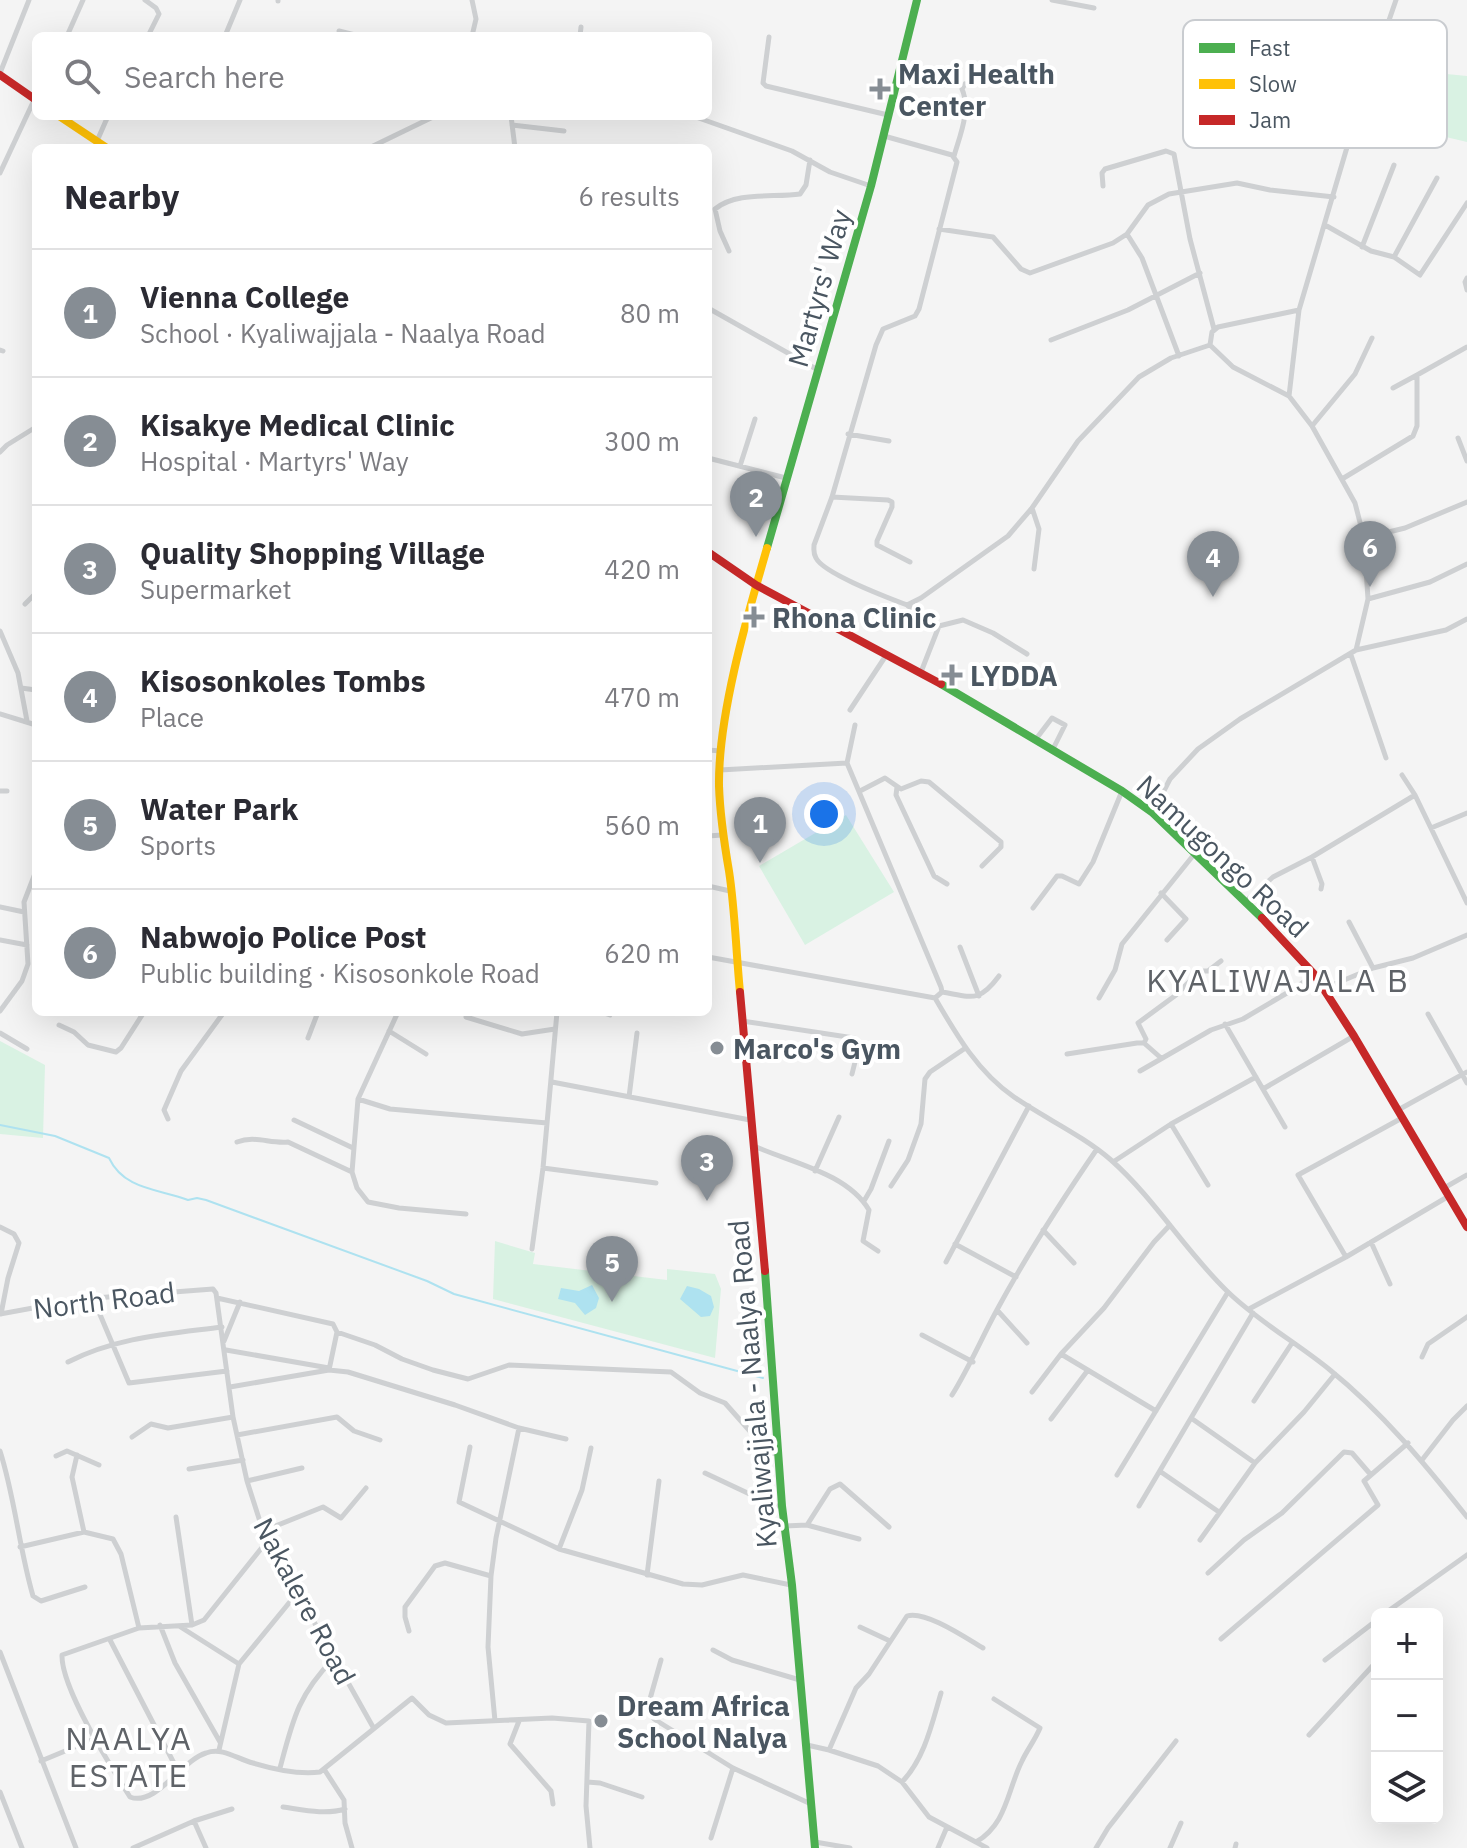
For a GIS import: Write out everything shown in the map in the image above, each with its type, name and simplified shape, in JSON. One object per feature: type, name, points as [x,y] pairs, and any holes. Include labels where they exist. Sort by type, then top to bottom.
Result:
[{"type":"main road","name":"Martyrs' Way","points":[[756,585],[871,186],[917,0]]},
{"type":"main road","points":[[0,74],[32,95]]},
{"type":"main road","points":[[65,120],[100,144]]},
{"type":"main road","name":"Namugongo Road","points":[[712,555],[756,585],[921,672],[1036,739],[1153,813],[1246,901],[1325,988],[1467,1227]]},
{"type":"main road","name":"Kyaliwajjala - Naalya Road","points":[[756,585],[733,680],[721,751],[722,835],[729,872],[782,1506],[815,1845]]},
{"type":"street","points":[[0,74],[29,0]]},
{"type":"street","points":[[69,32],[83,0]]},
{"type":"street","points":[[145,0],[159,10],[150,32]]},
{"type":"street","points":[[227,32],[240,0]]},
{"type":"street","points":[[472,0],[476,19],[473,32]]},
{"type":"street","points":[[1052,0],[1094,8]]},
{"type":"street","points":[[1388,0],[1396,2]]},
{"type":"street","points":[[580,32],[581,27]]},
{"type":"street","points":[[339,31],[343,32]]},
{"type":"street","points":[[769,37],[763,83],[766,86],[889,115]]},
{"type":"street","points":[[939,626],[907,605],[858,585],[819,562],[815,557],[814,545],[832,497],[848,434],[883,329],[915,316],[919,309],[957,162],[954,156],[965,114],[962,89],[965,84]]},
{"type":"street","points":[[0,173],[32,106]]},
{"type":"street","points":[[96,142],[106,120]]},
{"type":"street","points":[[377,144],[427,120]]},
{"type":"street","points":[[511,120],[514,144]]},
{"type":"street","points":[[704,120],[871,186]]},
{"type":"street","points":[[512,125],[564,131]]},
{"type":"street","points":[[884,136],[954,156]]},
{"type":"street","points":[[1289,396],[1299,310],[1348,148]]},
{"type":"street","points":[[1103,186],[1102,173],[1105,169],[1170,151],[1175,157],[1180,193],[1214,329],[1210,345]]},
{"type":"street","points":[[729,251],[715,209],[727,201],[738,199],[800,194],[806,185],[810,160]]},
{"type":"street","points":[[1362,247],[1394,165]]},
{"type":"street","points":[[1394,257],[1437,178]]},
{"type":"street","points":[[939,229],[993,237],[1021,269],[1030,273],[1113,243],[1127,234],[1153,200],[1180,193],[1237,183],[1334,197]]},
{"type":"street","points":[[1325,225],[1362,247],[1394,257],[1420,275],[1467,203]]},
{"type":"street","points":[[1127,234],[1142,258],[1179,356]]},
{"type":"street","points":[[1051,340],[1128,310],[1200,273]]},
{"type":"street","points":[[1467,278],[1467,290]]},
{"type":"street","points":[[712,310],[819,371]]},
{"type":"street","points":[[1214,329],[1299,310]]},
{"type":"street","points":[[1312,426],[1355,374],[1372,338]]},
{"type":"street","points":[[907,605],[1001,543],[1032,508],[1085,433],[1139,377],[1159,364],[1210,345]]},
{"type":"street","points":[[1210,345],[1233,367],[1289,396],[1312,426],[1355,503],[1364,538],[1368,599],[1353,653],[1386,758]]},
{"type":"street","points":[[1393,388],[1467,347]]},
{"type":"street","points":[[1342,479],[1413,436],[1417,426],[1417,375]]},
{"type":"street","points":[[740,466],[755,419]]},
{"type":"street","points":[[0,452],[32,429]]},
{"type":"street","points":[[848,434],[889,441]]},
{"type":"street","points":[[1458,438],[1467,461]]},
{"type":"street","points":[[712,459],[786,478]]},
{"type":"street","points":[[832,497],[892,502],[877,545],[910,562]]},
{"type":"street","points":[[1364,538],[1405,528],[1467,502]]},
{"type":"street","points":[[1032,508],[1039,522],[1034,569]]},
{"type":"street","points":[[1368,599],[1430,582],[1467,564]]},
{"type":"street","points":[[25,604],[32,597]]},
{"type":"street","points":[[1153,813],[1170,779],[1198,749],[1240,719],[1353,653],[1446,630],[1467,619]]},
{"type":"street","points":[[939,626],[963,620],[993,633],[1027,654]]},
{"type":"street","points":[[921,672],[939,626]]},
{"type":"street","points":[[0,631],[18,673],[27,721]]},
{"type":"street","points":[[850,710],[887,654]]},
{"type":"street","points":[[21,688],[32,689]]},
{"type":"street","points":[[0,714],[32,723]]},
{"type":"street","points":[[1036,739],[1052,718],[1065,725],[1053,749]]},
{"type":"street","points":[[855,725],[847,763],[942,992]]},
{"type":"street","points":[[712,750],[721,751]]},
{"type":"street","points":[[719,770],[847,763]]},
{"type":"street","points":[[1402,775],[1415,795],[1467,903]]},
{"type":"street","points":[[860,791],[885,778],[901,789],[921,781],[929,782],[1002,844],[982,866]]},
{"type":"street","points":[[897,787],[896,795],[934,876],[947,884]]},
{"type":"street","points":[[1033,908],[1057,876],[1079,884],[1093,862],[1122,791]]},
{"type":"street","points":[[1246,901],[1273,877],[1415,795]]},
{"type":"street","points":[[1431,828],[1467,813]]},
{"type":"street","points":[[712,836],[722,835]]},
{"type":"street","points":[[1099,998],[1115,970],[1122,944],[1196,852]]},
{"type":"street","points":[[1312,857],[1321,889]]},
{"type":"street","points":[[0,1011],[26,973],[24,902],[32,881]]},
{"type":"street","points":[[712,887],[730,891]]},
{"type":"street","points":[[1161,893],[1186,919],[1167,940]]},
{"type":"street","points":[[0,907],[24,912]]},
{"type":"street","points":[[1349,922],[1373,968]]},
{"type":"street","points":[[1325,988],[1373,968],[1413,958],[1467,935]]},
{"type":"street","points":[[0,940],[27,945]]},
{"type":"street","points":[[960,947],[979,996]]},
{"type":"street","points":[[712,958],[935,998]]},
{"type":"street","points":[[1144,1043],[1146,1039],[1138,1023],[1176,995],[1200,971],[1208,971],[1221,961]]},
{"type":"street","points":[[1140,1071],[1225,1024],[1243,1019],[1314,974]]},
{"type":"street","points":[[935,998],[942,992],[979,996],[988,991],[999,976]]},
{"type":"street","points":[[935,998],[964,1049],[992,1078],[1113,1162],[1228,1292],[1335,1374],[1408,1443],[1467,1517]]},
{"type":"street","points":[[1428,1014],[1467,1083]]},
{"type":"street","points":[[59,1025],[74,1032],[88,1045],[116,1052],[141,1016]]},
{"type":"street","points":[[168,1119],[164,1110],[181,1071],[221,1016]]},
{"type":"street","points":[[308,1038],[316,1016]]},
{"type":"street","points":[[396,1016],[358,1099],[352,1172],[357,1188],[368,1202],[466,1214]]},
{"type":"street","points":[[532,1249],[543,1168],[557,1016]]},
{"type":"street","points":[[466,1017],[522,1034],[555,1029]]},
{"type":"street","points":[[741,1021],[854,1038],[859,1046],[852,1074]]},
{"type":"street","points":[[1225,1024],[1285,1127]]},
{"type":"street","points":[[389,1031],[426,1054]]},
{"type":"street","points":[[0,1033],[27,1049]]},
{"type":"street","points":[[629,1097],[637,1033]]},
{"type":"street","points":[[1263,1089],[1354,1036]]},
{"type":"street","points":[[1067,1054],[1144,1043],[1161,1058]]},
{"type":"street","points":[[891,1186],[908,1160],[921,1124],[925,1079],[930,1072],[964,1049]]},
{"type":"street","points":[[1346,1257],[1298,1175],[1464,1073]]},
{"type":"street","points":[[1113,1162],[1171,1124],[1256,1077]]},
{"type":"street","points":[[552,1082],[750,1120]]},
{"type":"street","points":[[358,1099],[390,1109],[547,1123]]},
{"type":"street","points":[[946,1262],[1029,1106]]},
{"type":"street","points":[[815,1171],[839,1117]]},
{"type":"street","points":[[294,1120],[353,1148]]},
{"type":"street","points":[[1171,1124],[1208,1185]]},
{"type":"street","points":[[237,1142],[255,1138],[288,1142],[352,1172]]},
{"type":"street","points":[[864,1201],[889,1141]]},
{"type":"street","points":[[753,1146],[842,1181],[864,1201],[870,1215],[863,1241],[878,1251]]},
{"type":"street","points":[[952,1395],[973,1362],[997,1310],[1043,1230],[1097,1149]]},
{"type":"street","points":[[543,1168],[656,1183]]},
{"type":"street","points":[[1139,1506],[1251,1311],[1371,1242],[1467,1175]]},
{"type":"street","points":[[1032,1392],[1170,1225]]},
{"type":"street","points":[[0,1227],[14,1234],[19,1243],[1,1314]]},
{"type":"street","points":[[1043,1230],[1074,1263]]},
{"type":"street","points":[[1371,1242],[1390,1284]]},
{"type":"street","points":[[955,1244],[1016,1277]]},
{"type":"street","points":[[0,1275],[8,1278]]},
{"type":"street","name":"North Road","points":[[1,1314],[93,1298],[208,1287]]},
{"type":"street","name":"Nakalere Road","points":[[208,1287],[215,1291],[217,1298],[233,1417],[247,1481],[263,1531],[373,1727]]},
{"type":"street","points":[[1117,1475],[1228,1292]]},
{"type":"street","points":[[93,1298],[127,1381],[138,1384],[227,1371]]},
{"type":"street","points":[[217,1298],[333,1324],[337,1332],[329,1369]]},
{"type":"street","points":[[224,1341],[240,1302]]},
{"type":"street","points":[[997,1310],[1027,1343]]},
{"type":"street","points":[[1422,1357],[1428,1344],[1467,1317]]},
{"type":"street","points":[[68,1362],[110,1344],[222,1327]]},
{"type":"street","points":[[337,1332],[423,1366],[468,1379],[509,1365],[671,1372],[700,1393],[725,1403],[756,1438],[762,1451],[778,1454]]},
{"type":"street","points":[[922,1335],[973,1362]]},
{"type":"street","points":[[1254,1401],[1292,1343]]},
{"type":"street","points":[[226,1350],[348,1372],[519,1428],[566,1439]]},
{"type":"street","points":[[1061,1354],[1156,1411]]},
{"type":"street","points":[[230,1387],[329,1369]]},
{"type":"street","points":[[1051,1419],[1088,1370]]},
{"type":"street","points":[[1200,1540],[1255,1463],[1335,1374]]},
{"type":"street","points":[[1422,1460],[1467,1406]]},
{"type":"street","points":[[132,1437],[151,1424],[168,1428],[233,1417]]},
{"type":"street","points":[[237,1435],[337,1417],[354,1431],[380,1440]]},
{"type":"street","points":[[1191,1418],[1255,1463]]},
{"type":"street","points":[[495,1721],[488,1647],[491,1576],[499,1520],[519,1428]]},
{"type":"street","points":[[1221,1639],[1378,1505],[1364,1481],[1408,1443]]},
{"type":"street","points":[[470,1447],[459,1502],[559,1549],[694,1586],[743,1575],[792,1585]]},
{"type":"street","points":[[559,1549],[582,1490],[591,1448]]},
{"type":"street","points":[[0,1451],[33,1596],[41,1601],[85,1587]]},
{"type":"street","points":[[56,1456],[67,1451],[99,1465]]},
{"type":"street","points":[[1208,1573],[1244,1540],[1282,1513],[1344,1452],[1352,1453],[1371,1475]]},
{"type":"street","points":[[77,1455],[72,1477],[84,1532]]},
{"type":"street","points":[[189,1469],[243,1460]]},
{"type":"street","points":[[247,1481],[302,1468]]},
{"type":"street","points":[[1161,1472],[1219,1512]]},
{"type":"street","points":[[705,1473],[775,1506],[782,1506]]},
{"type":"street","points":[[647,1575],[659,1481]]},
{"type":"street","points":[[807,1525],[830,1489],[840,1484],[889,1527]]},
{"type":"street","points":[[263,1531],[323,1507],[341,1518],[366,1488]]},
{"type":"street","points":[[176,1517],[192,1625]]},
{"type":"street","points":[[785,1526],[807,1525],[859,1539]]},
{"type":"street","points":[[20,1547],[84,1532],[106,1536],[117,1543],[139,1628]]},
{"type":"street","points":[[268,1540],[209,1616],[192,1625],[139,1628],[62,1655],[70,1683],[94,1739],[133,1799],[143,1798],[164,1786],[195,1757],[219,1750],[254,1764],[311,1773],[324,1769],[412,1698],[429,1715],[446,1723],[552,1718],[589,1721],[587,1782],[590,1848]]},
{"type":"street","points":[[1392,1608],[1467,1555]]},
{"type":"street","points":[[409,1631],[405,1607],[435,1566],[445,1563],[491,1576]]},
{"type":"street","points":[[219,1750],[239,1664],[298,1592]]},
{"type":"street","points":[[829,1750],[856,1688],[869,1674],[907,1616],[926,1617],[983,1648]]},
{"type":"street","points":[[160,1625],[175,1663],[220,1742]]},
{"type":"street","points":[[1325,1660],[1371,1625]]},
{"type":"street","points":[[178,1626],[239,1664]]},
{"type":"street","points":[[860,1627],[890,1641]]},
{"type":"street","points":[[110,1640],[178,1771]]},
{"type":"street","points":[[713,1650],[740,1663],[801,1680]]},
{"type":"street","points":[[0,1652],[76,1848]]},
{"type":"street","points":[[280,1768],[307,1688],[334,1658]]},
{"type":"street","points":[[661,1660],[648,1706],[650,1713],[667,1729],[733,1768],[812,1804]]},
{"type":"street","points":[[1309,1735],[1371,1668]]},
{"type":"street","points":[[902,1782],[911,1773],[926,1743],[941,1693]]},
{"type":"street","points":[[976,1842],[989,1834],[1001,1820],[1022,1760],[1040,1728],[994,1699]]},
{"type":"street","points":[[519,1721],[510,1744],[551,1791],[553,1804]]},
{"type":"street","points":[[41,1761],[94,1739]]},
{"type":"street","points":[[1096,1848],[1176,1741]]},
{"type":"street","points":[[807,1745],[878,1766],[902,1782],[929,1817],[987,1848]]},
{"type":"street","points":[[711,1838],[733,1768]]},
{"type":"street","points":[[324,1769],[344,1800],[345,1823],[352,1848]]},
{"type":"street","points":[[587,1782],[600,1783],[642,1797]]},
{"type":"street","points":[[0,1792],[22,1848]]},
{"type":"street","points":[[283,1807],[321,1812],[345,1809]]},
{"type":"street","points":[[133,1848],[194,1821],[232,1809]]},
{"type":"street","points":[[194,1821],[206,1848]]},
{"type":"street","points":[[1170,1848],[1181,1823]]},
{"type":"street","points":[[938,1848],[947,1827]]},
{"type":"street","points":[[815,1845],[850,1848]]},
{"type":"green space","points":[[1447,74],[1467,76],[1467,142],[1447,137]]},
{"type":"green space","points":[[846,815],[894,892],[805,945],[759,866]]},
{"type":"green space","points":[[0,1041],[45,1065],[43,1138],[0,1134]]},
{"type":"green space","points":[[495,1241],[535,1253],[533,1264],[667,1280],[667,1269],[715,1274],[721,1289],[715,1358],[493,1299]]},
{"type":"water","points":[[592,1285],[599,1298],[596,1308],[585,1315],[575,1303],[558,1299],[561,1288],[579,1291]]},
{"type":"water","points":[[687,1286],[711,1296],[714,1307],[710,1316],[701,1317],[680,1299]]},
{"type":"waterway","points":[[0,1125],[55,1136],[109,1158],[124,1177],[143,1187],[188,1200],[206,1200],[427,1281],[454,1294],[763,1378]]},
{"type":"traffic: fast","points":[[767,548],[871,186],[917,0]]},
{"type":"traffic: fast","points":[[941,684],[1122,791],[1153,813],[1262,918]]},
{"type":"traffic: fast","points":[[765,1271],[782,1506],[815,1848]]},
{"type":"traffic: slow","points":[[65,120],[101,144]]},
{"type":"traffic: slow","points":[[740,992],[733,901],[720,807],[720,758],[735,666],[767,548]]},
{"type":"traffic: jam","points":[[0,75],[32,97]]},
{"type":"traffic: jam","points":[[712,555],[756,585],[941,684]]},
{"type":"traffic: jam","points":[[1262,918],[1314,974],[1467,1227]]},
{"type":"traffic: jam","points":[[740,992],[765,1271]]},
{"type":"place","name":"Maxi Health Center","points":[[880,89]]},
{"type":"place","name":"Kisakye Medical Clinic","points":[[756,537]]},
{"type":"place","name":"Nabwojo Police Post","points":[[1370,587]]},
{"type":"place","name":"Kisosonkoles Tombs","points":[[1213,597]]},
{"type":"place","name":"Rhona Clinic","points":[[754,617]]},
{"type":"place","name":"LYDDA","points":[[952,675]]},
{"type":"place","name":"Vienna College","points":[[760,863]]},
{"type":"place","name":"Marco's Gym","points":[[717,1048]]},
{"type":"place","name":"Quality Shopping Village","points":[[707,1201]]},
{"type":"place","name":"Water Park","points":[[612,1302]]},
{"type":"place","name":"Dream Africa School Nalya","points":[[601,1721]]},
{"type":"district","name":"KYALIWAJALA B","points":[[1278,980]]},
{"type":"district","name":"NAALYA ESTATE","points":[[129,1756]]}]
